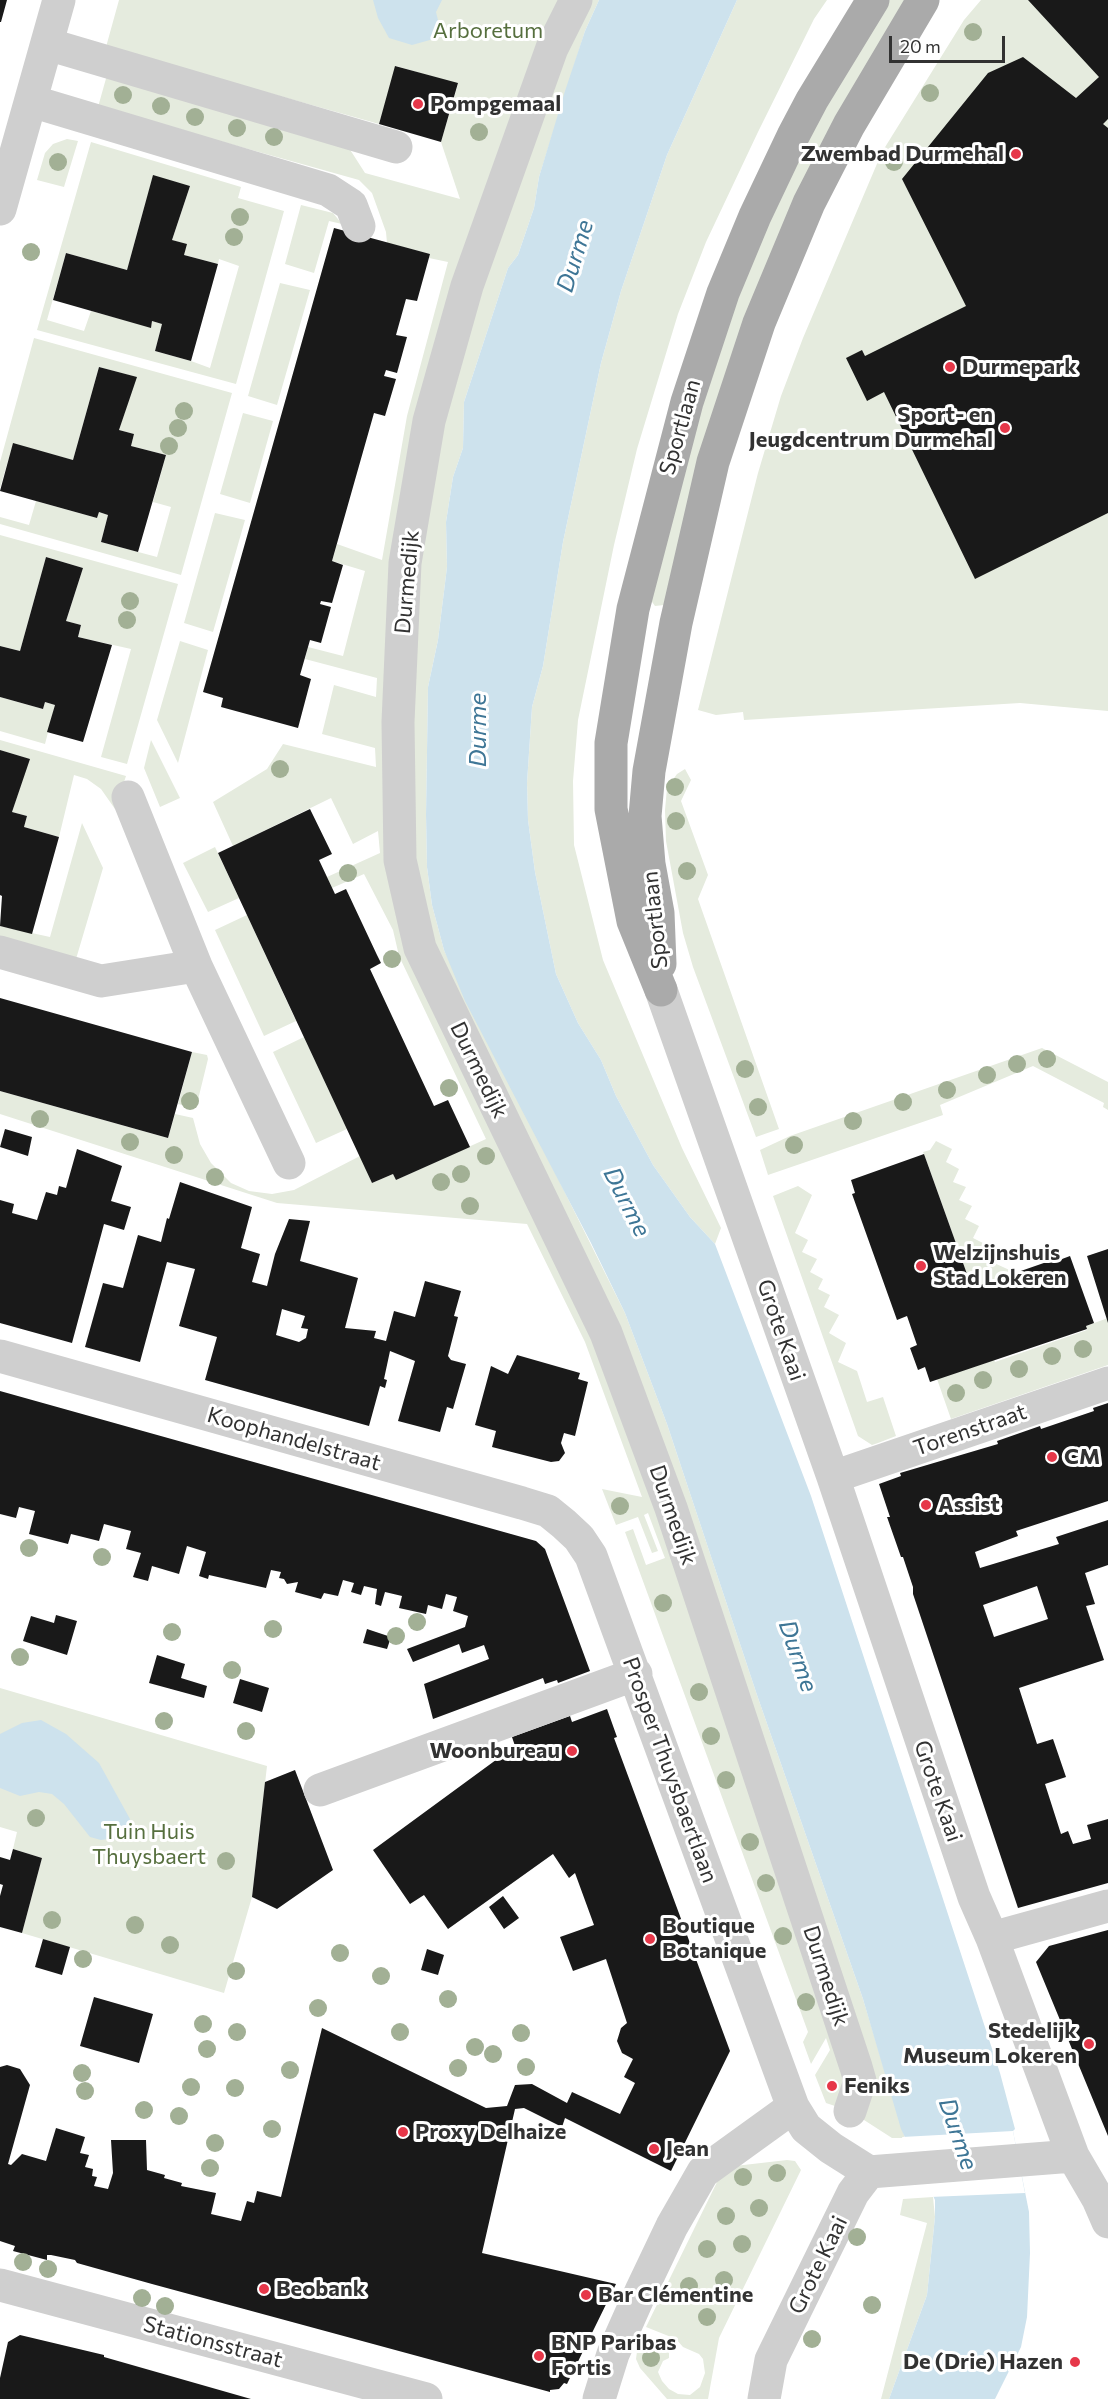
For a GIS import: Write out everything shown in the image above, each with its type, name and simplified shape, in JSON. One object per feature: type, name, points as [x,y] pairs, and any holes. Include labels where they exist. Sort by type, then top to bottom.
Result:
[{"type":"main road","name":"Sportlaan","points":[[661,990],[633,921],[611,809],[611,743],[633,609],[687,402],[723,293],[755,216],[812,100],[873,0]]},
{"type":"main road","name":"Sportlaan","points":[[661,990],[658,913],[649,864],[645,816],[649,771],[676,623],[713,462],[759,323],[805,213],[849,124],[923,0]]},
{"type":"street","points":[[0,209],[59,0]]},
{"type":"street","name":"Durmedijk","points":[[576,0],[552,48],[467,286],[429,421],[405,563],[398,722],[400,860],[420,948],[606,1333],[671,1508],[856,2067],[860,2081],[850,2111]]},
{"type":"street","points":[[47,44],[396,147]]},
{"type":"street","points":[[31,101],[328,190],[351,205],[359,226]]},
{"type":"street","points":[[128,797],[196,966],[289,1163]]},
{"type":"street","points":[[0,952],[101,981],[196,966]]},
{"type":"street","name":"Grote Kaai","points":[[661,990],[833,1477],[974,1897],[992,1938],[1073,2156],[1098,2199],[1108,2222]]},
{"type":"street","name":"Koophandelstraat","points":[[0,1356],[548,1511],[579,1538]]},
{"type":"street","name":"Torenstraat","points":[[833,1477],[1108,1383]]},
{"type":"street","name":"Prosper Thuysbaertlaan","points":[[579,1538],[591,1556],[636,1674],[794,2107],[806,2128],[831,2148],[869,2172]]},
{"type":"street","points":[[320,1790],[636,1674]]},
{"type":"street","points":[[992,1938],[1108,1906]]},
{"type":"street","points":[[599,2399],[612,2354],[672,2226],[703,2172],[794,2107]]},
{"type":"street","points":[[869,2172],[1073,2156]]},
{"type":"street","name":"Grote Kaai","points":[[764,2399],[771,2360],[853,2193],[869,2172]]},
{"type":"street","name":"Stationsstraat","points":[[0,2285],[426,2399]]},
{"type":"green space","name":"Arboretum","points":[[119,0],[599,0],[585,31],[539,177],[534,208],[518,255],[508,268],[464,402],[463,448],[453,477],[446,522],[447,567],[438,640],[428,687],[426,815],[427,867],[432,905],[444,950],[625,1313],[667,1424],[757,1695],[863,1999],[905,2138],[892,2138],[850,2111],[826,2103],[815,2075],[830,2050],[826,2038],[811,2064],[803,2042],[808,2032],[625,1532],[633,1529],[646,1565],[665,1558],[648,1513],[644,1515],[658,1551],[652,1553],[638,1517],[616,1525],[602,1489],[642,1497],[585,1342],[527,1224],[277,1203],[0,1114],[0,1091],[168,1138],[175,1114],[193,1118],[200,1144],[211,1163],[231,1183],[249,1191],[272,1194],[294,1190],[360,1156],[372,1183],[393,1174],[396,1180],[486,1139],[399,956],[393,930],[364,874],[332,888],[327,877],[380,853],[378,831],[353,844],[331,798],[233,846],[213,802],[267,769],[283,744],[376,767],[375,748],[322,734],[334,685],[376,697],[377,678],[305,659],[308,647],[343,656],[365,571],[332,561],[337,544],[382,560],[407,416],[448,262],[429,258],[430,254],[387,243],[386,232],[372,193],[359,180],[98,107],[107,75],[349,148],[365,173],[460,199],[441,142],[458,84],[396,66],[379,124],[106,47]]},
{"type":"green space","points":[[737,0],[827,0],[814,19],[758,132],[706,242],[678,314],[637,449],[614,545],[578,720],[573,781],[574,845],[603,960],[682,1148],[721,1228],[715,1244],[690,1217],[653,1165],[616,1096],[601,1060],[578,1023],[556,974],[535,872],[528,820],[527,783],[532,707],[543,666],[563,542],[601,363],[621,291],[667,155]]},
{"type":"green space","points":[[889,0],[910,0],[898,18],[664,605],[655,606],[650,599],[710,372],[757,248],[819,117]]},
{"type":"green space","name":"Durmepark","points":[[981,0],[1108,0],[1108,711],[1020,703],[744,720],[743,712],[716,715],[698,710],[758,473],[781,396],[803,338],[882,152],[964,20]]},
{"type":"green space","points":[[67,139],[78,141],[64,187],[37,180],[45,153],[53,144]]},
{"type":"green space","points":[[91,142],[241,187],[238,198],[284,211],[236,384],[37,330]],"holes":[[[153,176],[190,186],[172,240],[186,244],[184,255],[218,264],[219,259],[239,266],[210,368],[155,351],[162,324],[152,321],[151,327],[91,311],[84,331],[47,320],[66,253],[127,270]]]},
{"type":"green space","points":[[301,205],[333,213],[342,224],[329,221],[314,273],[285,264]]},
{"type":"green space","points":[[280,283],[310,290],[277,405],[248,396]]},
{"type":"green space","points":[[34,338],[232,393],[181,575],[0,524],[0,517],[29,525],[36,501],[97,518],[99,512],[108,515],[101,542],[157,557],[171,507],[153,502],[166,455],[131,446],[134,434],[119,430],[136,377],[99,367],[73,460],[13,444],[0,488],[0,462]]},
{"type":"green space","points":[[243,413],[273,421],[250,503],[220,494]]},
{"type":"green space","points":[[215,513],[245,520],[213,632],[184,623]]},
{"type":"green space","points":[[0,535],[178,584],[127,764],[101,757],[131,649],[78,637],[81,625],[66,621],[83,568],[46,557],[20,651],[0,646]]},
{"type":"green space","points":[[180,641],[208,650],[178,763],[157,720]]},
{"type":"green space","points":[[0,697],[43,709],[45,702],[55,705],[45,744],[0,731]]},
{"type":"green space","points":[[0,740],[126,776],[115,809],[101,789],[87,779],[74,775],[59,837],[24,827],[27,816],[12,812],[29,759],[0,750]]},
{"type":"green space","points":[[151,740],[180,798],[160,807],[144,768]]},
{"type":"green space","points":[[685,769],[691,780],[681,801],[708,875],[698,899],[779,1129],[756,1137],[693,967],[683,933],[666,841],[665,810],[667,788],[677,774]]},
{"type":"green space","points":[[82,823],[103,868],[76,959],[0,938],[0,926],[50,937]]},
{"type":"green space","points":[[215,847],[239,898],[208,912],[183,863]]},
{"type":"green space","points":[[247,915],[296,1021],[264,1036],[215,930]]},
{"type":"green space","points":[[304,1037],[347,1129],[316,1143],[273,1052]]},
{"type":"green space","points":[[1042,1048],[1108,1082],[1108,1110],[1103,1107],[1104,1103],[1033,1066],[940,1105],[943,1115],[768,1175],[760,1150],[790,1136]]},
{"type":"green space","points":[[192,1052],[207,1055],[208,1059],[196,1108],[178,1104]]},
{"type":"green space","points":[[936,1141],[952,1149],[946,1162],[959,1169],[953,1182],[966,1187],[959,1200],[972,1206],[965,1219],[979,1226],[973,1238],[987,1245],[981,1257],[1016,1273],[972,1288],[923,1152],[930,1150]]},
{"type":"green space","points":[[798,1186],[812,1195],[795,1233],[808,1240],[802,1252],[817,1259],[810,1272],[823,1279],[818,1289],[830,1295],[824,1307],[839,1315],[829,1333],[846,1343],[838,1362],[857,1371],[867,1402],[883,1397],[896,1436],[872,1445],[858,1436],[773,1196]]},
{"type":"green space","points":[[1108,1318],[1108,1365],[951,1419],[937,1379],[994,1360],[995,1362],[1087,1330],[1086,1326]]},
{"type":"green space","name":"Tuin Huis Thuysbaert","points":[[0,1688],[267,1766],[252,1897],[224,1993],[22,1933],[42,1858],[13,1849],[17,1832],[0,1827]]},
{"type":"green space","points":[[795,2161],[801,2170],[719,2338],[708,2399],[667,2399],[640,2368],[636,2359],[638,2344],[641,2337],[669,2349],[669,2358],[663,2361],[658,2372],[669,2389],[678,2394],[690,2395],[700,2387],[705,2373],[703,2359],[699,2354],[683,2347],[676,2339],[646,2327],[721,2174],[735,2166]]},
{"type":"green space","points":[[933,2197],[935,2217],[927,2295],[889,2399],[881,2399],[927,2223],[900,2215],[903,2199]]},
{"type":"water","points":[[373,0],[442,0],[436,12],[439,24],[437,38],[412,45],[389,38],[378,18]]},
{"type":"water","name":"Durme","points":[[599,0],[737,0],[667,155],[621,291],[601,363],[563,542],[543,666],[532,707],[527,783],[528,820],[535,872],[556,974],[578,1023],[601,1060],[616,1096],[653,1165],[690,1217],[715,1244],[811,1496],[1000,2073],[1015,2129],[1013,2131],[1029,2212],[1030,2253],[1027,2317],[1021,2347],[995,2399],[889,2399],[927,2295],[935,2200],[901,2129],[863,1999],[757,1695],[667,1424],[625,1313],[465,1001],[444,950],[432,905],[427,867],[426,815],[428,687],[438,640],[447,567],[446,522],[453,477],[463,448],[464,402],[508,268],[518,255],[534,208],[539,177],[565,91],[585,31]]},
{"type":"water","points":[[41,1720],[66,1734],[99,1763],[130,1819],[127,1827],[115,1838],[101,1840],[90,1837],[64,1804],[52,1794],[39,1792],[20,1796],[0,1788],[0,1734],[22,1723]]},
{"type":"pier","points":[[1013,2131],[1025,2193],[930,2197],[902,2137]]},
{"type":"building","points":[[0,0],[7,0],[1,22],[0,22]]},
{"type":"building","points":[[1028,0],[1108,0],[1108,119],[1103,124],[1108,128],[1108,513],[975,579],[884,392],[867,401],[846,358],[862,350],[865,356],[966,306],[902,179],[988,73],[1023,57],[1076,98],[1099,77]]},
{"type":"building","name":"Pompgemaal","points":[[395,66],[458,83],[441,142],[379,124]]},
{"type":"building","points":[[153,175],[190,186],[172,240],[187,244],[184,255],[218,264],[191,361],[155,351],[162,324],[152,321],[151,328],[53,300],[66,253],[127,270]]},
{"type":"building","points":[[334,228],[430,254],[417,301],[406,299],[396,335],[407,337],[397,373],[386,370],[384,376],[396,379],[385,416],[374,413],[332,561],[343,565],[332,603],[321,601],[320,604],[331,607],[321,643],[310,640],[300,675],[311,679],[298,728],[221,707],[223,698],[203,692]]},
{"type":"building","points":[[99,367],[137,377],[119,430],[134,434],[131,446],[166,455],[138,552],[101,542],[108,515],[99,512],[97,518],[0,491],[13,443],[73,460]]},
{"type":"building","points":[[46,557],[83,568],[66,621],[81,625],[78,637],[112,645],[83,742],[47,732],[55,705],[45,702],[43,709],[0,697],[0,646],[20,651]]},
{"type":"building","points":[[0,750],[30,759],[12,812],[27,816],[24,827],[59,837],[32,934],[0,926],[2,896],[0,895]]},
{"type":"building","points":[[310,809],[332,854],[319,860],[335,894],[346,889],[381,963],[370,969],[434,1106],[448,1100],[470,1147],[396,1180],[393,1174],[372,1183],[218,853]]},
{"type":"building","points":[[0,998],[192,1052],[168,1138],[0,1091]]},
{"type":"building","points":[[5,1129],[32,1137],[28,1156],[0,1147]]},
{"type":"building","points":[[77,1149],[122,1166],[111,1201],[131,1207],[124,1230],[104,1224],[72,1343],[0,1323],[0,1200],[14,1204],[12,1213],[37,1220],[46,1192],[57,1195],[59,1186],[66,1188]]},
{"type":"building","name":"Welzijnshuis Stad Lokeren","points":[[924,1154],[972,1288],[1061,1257],[1062,1259],[1070,1256],[1094,1323],[1086,1326],[1087,1329],[930,1382],[925,1367],[918,1370],[910,1348],[917,1345],[907,1316],[897,1320],[852,1194],[855,1193],[851,1180]]},
{"type":"building","points":[[180,1182],[252,1207],[241,1248],[260,1254],[252,1282],[267,1286],[275,1254],[289,1219],[310,1221],[300,1261],[358,1278],[345,1328],[376,1331],[374,1338],[386,1341],[394,1311],[415,1317],[425,1281],[461,1291],[454,1316],[458,1317],[448,1356],[451,1360],[466,1364],[453,1409],[447,1407],[440,1432],[398,1421],[415,1361],[390,1351],[384,1379],[387,1380],[385,1388],[380,1386],[369,1426],[205,1380],[217,1337],[179,1326],[195,1269],[167,1262],[140,1362],[85,1347],[103,1283],[123,1288],[138,1235],[161,1242],[167,1218],[169,1219]],"holes":[[[282,1309],[305,1316],[301,1328],[308,1329],[306,1338],[299,1342],[276,1335]]]},
{"type":"building","points":[[1108,1249],[1108,1323],[1087,1256]]},
{"type":"building","points":[[517,1355],[580,1373],[578,1379],[588,1382],[575,1436],[564,1433],[561,1443],[565,1453],[559,1461],[551,1462],[492,1447],[496,1431],[475,1425],[491,1366],[508,1374]]},
{"type":"building","points":[[0,1391],[536,1541],[545,1549],[590,1671],[558,1683],[557,1680],[545,1684],[543,1678],[433,1719],[424,1684],[489,1659],[484,1645],[462,1653],[459,1644],[413,1662],[407,1649],[465,1627],[468,1616],[453,1611],[457,1597],[446,1594],[442,1609],[428,1605],[426,1614],[399,1608],[402,1596],[385,1592],[381,1606],[375,1604],[377,1589],[364,1586],[361,1595],[351,1592],[354,1583],[343,1580],[338,1596],[324,1593],[321,1599],[295,1592],[298,1582],[287,1584],[284,1579],[279,1578],[281,1572],[271,1570],[266,1588],[209,1575],[208,1579],[199,1576],[206,1552],[187,1546],[179,1574],[152,1566],[148,1581],[133,1577],[141,1553],[126,1549],[131,1531],[104,1524],[99,1541],[71,1534],[68,1544],[29,1534],[35,1511],[19,1507],[16,1518],[0,1514]]},
{"type":"building","points":[[1108,1403],[1108,1501],[1016,1531],[1018,1536],[975,1552],[980,1568],[1059,1544],[1056,1537],[1108,1520],[1108,1565],[1085,1573],[1095,1604],[1086,1606],[1104,1660],[1019,1688],[1037,1744],[1053,1739],[1066,1777],[1045,1784],[1061,1834],[1068,1831],[1073,1844],[1091,1839],[1087,1825],[1108,1819],[1108,1883],[1018,1908],[913,1594],[913,1587],[903,1557],[901,1557],[887,1517],[890,1517],[879,1484],[901,1476],[900,1473],[998,1444],[997,1441],[1040,1426],[1041,1429],[1094,1411],[1093,1408]],"holes":[[[1037,1586],[1048,1619],[994,1637],[983,1605]]]},
{"type":"building","points":[[56,1615],[77,1621],[67,1655],[23,1641],[31,1616],[54,1623]]},
{"type":"building","points":[[367,1629],[391,1637],[387,1649],[363,1643]]},
{"type":"building","points":[[157,1655],[185,1664],[181,1678],[207,1686],[204,1698],[149,1683]]},
{"type":"building","points":[[240,1679],[269,1688],[262,1712],[233,1703]]},
{"type":"building","points":[[607,1709],[617,1737],[614,1738],[730,2051],[671,2171],[565,2118],[562,2127],[524,2108],[515,2109],[482,2253],[616,2284],[567,2384],[564,2383],[559,2389],[550,2390],[550,2392],[152,2284],[77,2263],[75,2260],[47,2255],[47,2260],[13,2251],[15,2246],[0,2241],[0,2067],[7,2065],[20,2069],[30,2085],[8,2164],[11,2165],[22,2154],[46,2161],[56,2128],[85,2137],[80,2153],[89,2155],[85,2167],[93,2169],[92,2176],[97,2177],[94,2186],[108,2189],[113,2173],[111,2140],[146,2140],[147,2170],[182,2183],[181,2186],[216,2193],[211,2214],[241,2221],[247,2201],[254,2203],[257,2191],[281,2197],[322,2028],[486,2108],[507,2106],[515,2085],[532,2084],[567,2103],[572,2092],[620,2114],[635,2083],[624,2077],[633,2059],[622,2053],[617,2041],[621,2028],[627,2023],[606,1959],[573,1971],[560,1937],[594,1925],[575,1873],[569,1878],[553,1854],[448,1929],[424,1895],[410,1904],[373,1850],[515,1746],[512,1737],[570,1716],[572,1722]]},
{"type":"building","points":[[295,1770],[333,1870],[277,1909],[252,1897],[265,1782]]},
{"type":"building","points":[[13,1849],[42,1858],[22,1933],[0,1927],[0,1896],[3,1885],[0,1884],[0,1857],[10,1860]]},
{"type":"building","points":[[503,1896],[519,1918],[504,1929],[489,1907]]},
{"type":"building","name":"Stedelijk Museum Lokeren","points":[[1108,1930],[1108,2136],[1036,1962],[1049,1946]]},
{"type":"building","points":[[43,1939],[70,1947],[62,1975],[35,1967]]},
{"type":"building","points":[[427,1949],[444,1955],[438,1975],[421,1970]]},
{"type":"building","points":[[94,1997],[153,2014],[139,2063],[80,2046]]},
{"type":"building","points":[[20,2335],[104,2355],[104,2357],[251,2399],[0,2399],[0,2378],[8,2342]]},
{"type":"place","name":"Pompgemaal","points":[[418,104]]},
{"type":"place","name":"Zwembad Durmehal","points":[[1016,154]]},
{"type":"place","name":"Durmepark","points":[[950,367]]},
{"type":"place","name":"Sport- en Jeugdcentrum Durmehal","points":[[1005,428]]},
{"type":"place","name":"Welzijnshuis Stad Lokeren","points":[[921,1266]]},
{"type":"place","name":"CM","points":[[1052,1457]]},
{"type":"place","name":"Assist","points":[[926,1505]]},
{"type":"place","name":"Woonbureau","points":[[572,1751]]},
{"type":"place","name":"Boutique Botanique","points":[[650,1939]]},
{"type":"place","name":"Stedelijk Museum Lokeren","points":[[1089,2044]]},
{"type":"place","name":"Feniks","points":[[832,2086]]},
{"type":"place","name":"Proxy Delhaize","points":[[403,2132]]},
{"type":"place","name":"Jean","points":[[654,2149]]},
{"type":"place","name":"Beobank","points":[[264,2289]]},
{"type":"place","name":"Bar Clémentine","points":[[586,2295]]},
{"type":"place","name":"BNP Paribas Fortis","points":[[539,2356]]},
{"type":"place","name":"De (Drie) Hazen","points":[[1075,2362]]}]
